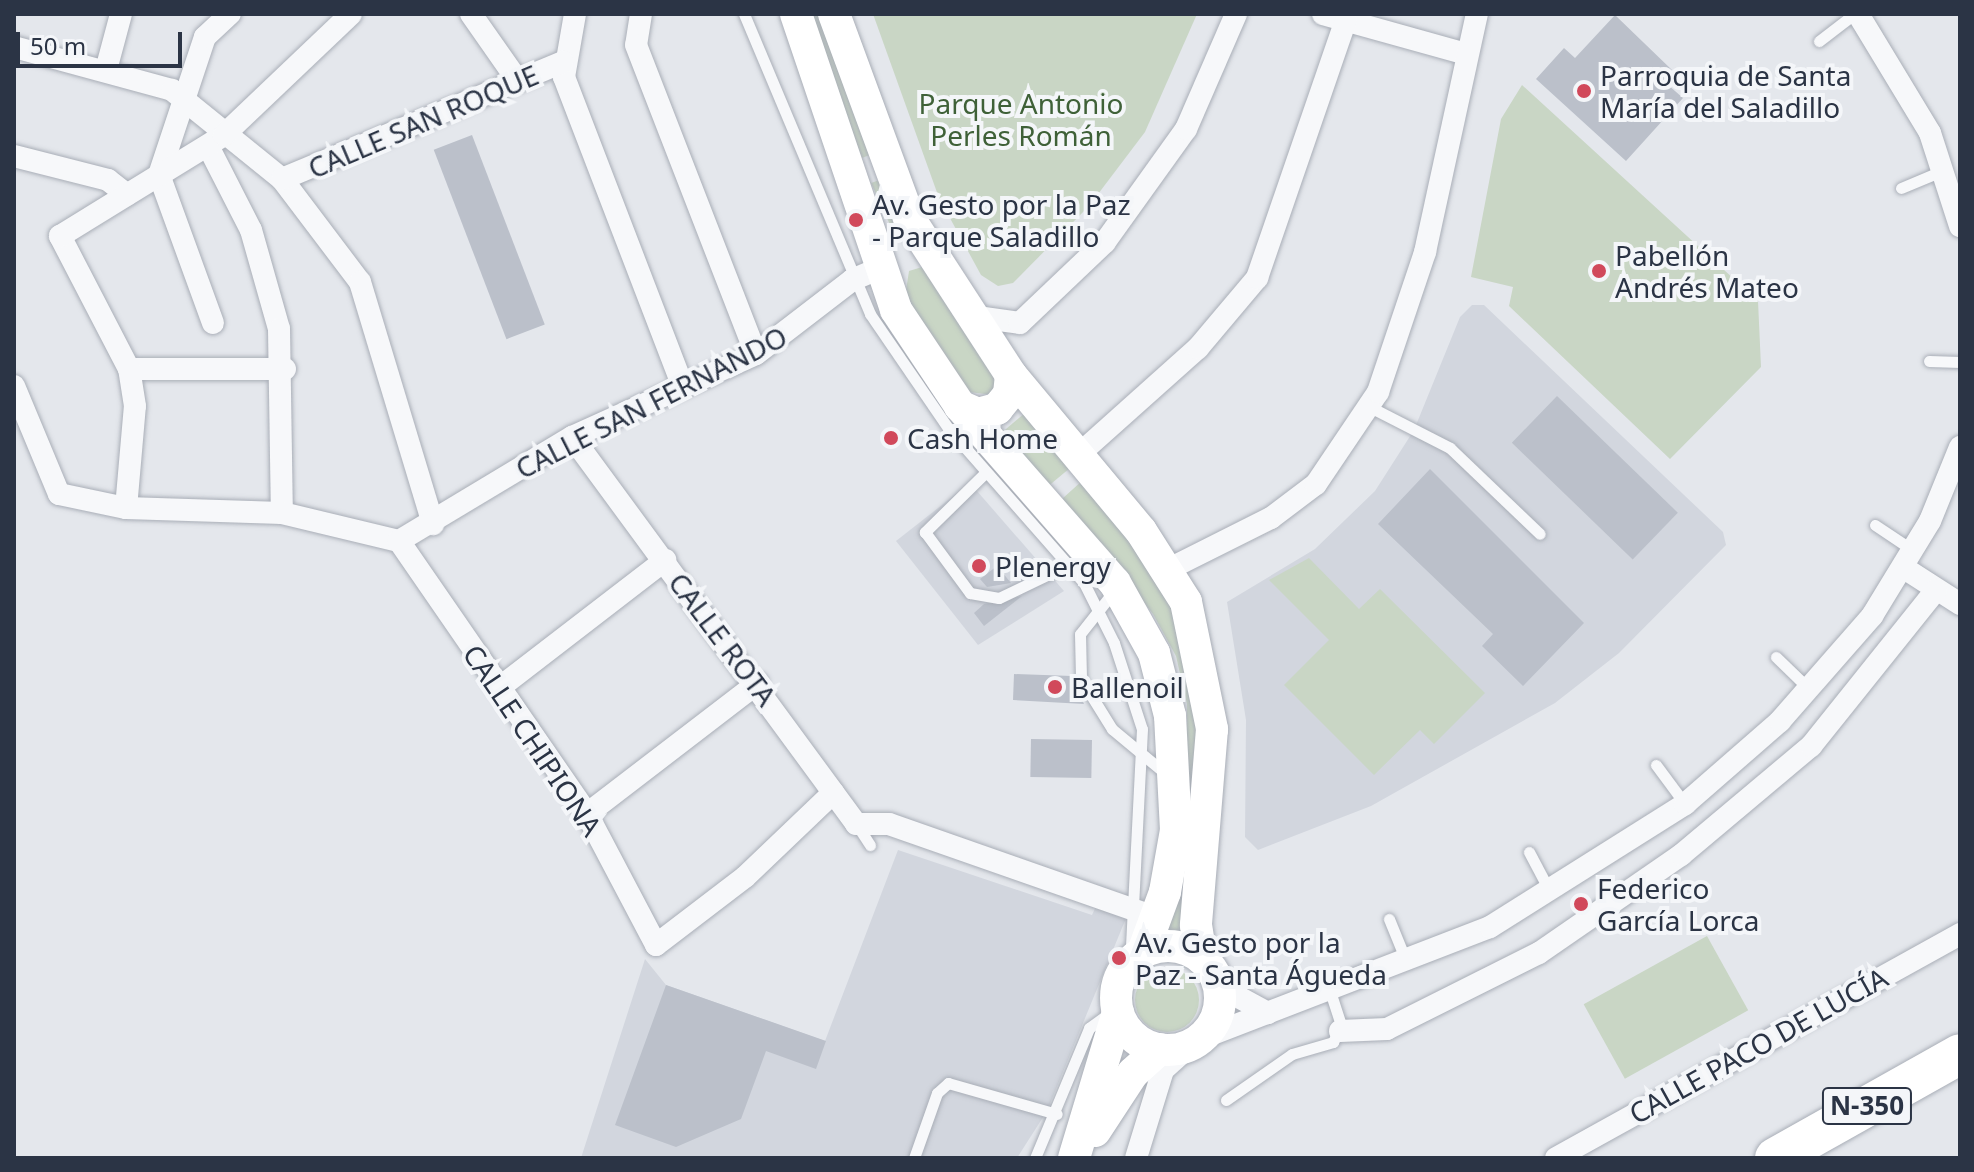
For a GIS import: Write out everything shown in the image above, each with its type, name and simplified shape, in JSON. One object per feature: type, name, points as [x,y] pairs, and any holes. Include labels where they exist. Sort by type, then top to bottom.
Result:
[{"type":"highway","name":"N-350","points":[[1775,1158],[1960,1054]]},
{"type":"main road","points":[[796,14],[885,266],[896,310],[960,406],[1115,583],[1163,683],[1177,788],[1144,912],[1137,957],[1117,1010],[1074,1158]]},
{"type":"main road","points":[[834,14],[909,218],[1008,368],[1169,569],[1186,602],[1212,729],[1196,925],[1201,958],[1218,986],[1218,1011],[1195,1042],[1160,1049],[1109,1104],[1086,1158]]},
{"type":"main road","points":[[885,266],[906,247],[933,253]]},
{"type":"main road","points":[[960,406],[978,414],[997,409],[1009,394],[1008,368]]},
{"type":"main road","points":[[1137,957],[1172,947],[1201,958]]},
{"type":"main road","points":[[1117,1010],[1132,1036],[1160,1049]]},
{"type":"street","points":[[106,70],[121,14]]},
{"type":"street","points":[[213,323],[159,175],[181,98],[205,37],[230,14]]},
{"type":"street","points":[[126,508],[135,406],[129,369],[60,236],[216,141],[351,14]]},
{"type":"street","points":[[471,14],[518,81]]},
{"type":"street","points":[[575,14],[563,62],[682,384]]},
{"type":"street","points":[[641,14],[636,45],[756,354]]},
{"type":"street","points":[[1008,368],[1020,323],[1105,242],[1157,175],[1236,14]]},
{"type":"street","points":[[1323,14],[1466,54]]},
{"type":"street","points":[[1169,569],[1271,518],[1316,484],[1370,407],[1408,313],[1477,14]]},
{"type":"street","points":[[1856,14],[1914,101],[1944,170],[1960,226]]},
{"type":"street","points":[[1077,456],[1238,308],[1257,278],[1316,123],[1346,20]]},
{"type":"street","points":[[14,47],[106,70],[181,98],[216,141],[267,274],[285,369],[282,513]]},
{"type":"street","name":"CALLE SAN ROQUE","points":[[282,179],[563,62]]},
{"type":"street","points":[[216,141],[282,179],[360,282],[433,524]]},
{"type":"street","points":[[14,156],[108,180],[127,195]]},
{"type":"street","name":"CALLE SAN FERNANDO","points":[[399,541],[433,524],[572,437],[682,384],[756,354],[852,280],[885,266]]},
{"type":"street","points":[[977,317],[1020,323]]},
{"type":"street","points":[[129,369],[285,369]]},
{"type":"street","points":[[14,386],[59,494],[126,508],[282,513],[399,541]]},
{"type":"street","name":"CALLE ROTA","points":[[572,437],[758,683],[856,824]]},
{"type":"street","points":[[1136,1158],[1163,1070],[1195,1042],[1407,963],[1551,894],[1685,804],[1810,690],[1909,559],[1960,447]]},
{"type":"street","name":"CALLE CHIPIONA","points":[[399,541],[587,814],[656,945],[745,877],[833,793]]},
{"type":"street","points":[[1909,559],[1936,590],[1960,604]]},
{"type":"street","points":[[499,688],[665,560]]},
{"type":"street","points":[[1340,1031],[1387,1029],[1539,953],[1681,855],[1811,746],[1936,590]]},
{"type":"street","points":[[587,814],[758,683]]},
{"type":"street","points":[[856,824],[889,824],[1144,912]]},
{"type":"street","name":"CALLE PACO DE LUCÍA","points":[[1556,1158],[1960,934]]},
{"type":"street","points":[[1218,986],[1268,1013]]},
{"type":"lane","points":[[744,14],[852,280],[919,388],[986,472],[1068,565],[1099,612],[1135,706],[1142,751],[1144,912]]},
{"type":"lane","points":[[1819,41],[1856,14]]},
{"type":"lane","points":[[1901,188],[1944,170]]},
{"type":"lane","points":[[1929,361],[1960,362]]},
{"type":"lane","points":[[1370,407],[1450,448],[1540,534]]},
{"type":"lane","points":[[986,472],[925,532],[970,593],[999,598],[1068,565]]},
{"type":"lane","points":[[1875,525],[1909,559]]},
{"type":"lane","points":[[1115,583],[1099,612],[1080,634],[1081,679],[1092,706],[1177,788]]},
{"type":"lane","points":[[1776,657],[1810,690]]},
{"type":"lane","points":[[1656,765],[1685,804]]},
{"type":"lane","name":"CALLE ROTA","points":[[856,824],[870,845]]},
{"type":"lane","points":[[1529,852],[1551,894]]},
{"type":"lane","points":[[1389,919],[1407,963]]},
{"type":"lane","points":[[1226,1100],[1292,1054],[1326,1047],[1340,1031],[1330,991]]},
{"type":"lane","points":[[1035,1158],[1057,1114],[1089,1028],[1117,1010]]},
{"type":"lane","points":[[914,1158],[937,1093],[955,1080],[1057,1114]]},
{"type":"shaded area","points":[[1472,305],[1484,305],[1723,532],[1726,545],[1619,653],[1555,703],[1371,806],[1258,850],[1245,837],[1246,720],[1227,602],[1315,549],[1375,491],[1414,430],[1460,317]]},
{"type":"shaded area","name":"Plenergy","points":[[970,483],[1064,591],[978,645],[896,541]]},
{"type":"shaded area","points":[[898,850],[1092,915],[1101,896],[1131,906],[1047,1111],[1017,1158],[581,1158],[645,959],[666,985],[825,1041]]},
{"type":"green space","points":[[809,14],[822,14],[872,154],[862,158]]},
{"type":"green space","name":"Parque Antonio Perles Román","points":[[873,14],[1197,14],[1145,132],[1089,206],[1013,283],[998,286],[981,275],[939,198]]},
{"type":"green space","name":"Pabellón Andrés Mateo","points":[[1522,85],[1758,301],[1761,367],[1670,459],[1509,306],[1513,287],[1471,277],[1501,119]]},
{"type":"green space","points":[[885,178],[902,234],[896,238],[871,183]]},
{"type":"green space","points":[[922,267],[998,372],[993,395],[969,392],[905,297],[909,271]]},
{"type":"green space","points":[[1025,413],[1071,467],[1048,486],[1003,432]]},
{"type":"green space","points":[[1083,480],[1170,591],[1196,685],[1199,827],[1181,937],[1167,934],[1187,840],[1187,704],[1176,656],[1153,614],[1062,499]]},
{"type":"green space","points":[[1309,558],[1359,609],[1380,589],[1485,693],[1434,744],[1420,730],[1374,775],[1284,685],[1329,640],[1269,580]]},
{"type":"green space","points":[[1707,936],[1748,1010],[1625,1079],[1584,1004]]},
{"type":"green space","points":[[1161,968],[1173,968],[1190,977],[1197,988],[1197,1012],[1190,1023],[1173,1032],[1161,1032],[1149,1027],[1140,1018],[1135,1006],[1135,994],[1140,982],[1149,973]]},
{"type":"building","name":"Parroquia de Santa María del Saladillo","points":[[1615,15],[1672,70],[1667,84],[1683,98],[1626,161],[1536,79],[1564,48],[1575,58]]},
{"type":"building","points":[[472,135],[545,325],[506,339],[434,150]]},
{"type":"building","points":[[1557,396],[1678,513],[1633,559],[1512,443]]},
{"type":"building","points":[[1430,469],[1584,623],[1523,686],[1482,646],[1493,634],[1378,524]]},
{"type":"building","points":[[997,566],[1011,583],[987,587],[980,579]]},
{"type":"building","points":[[1022,596],[984,626],[974,613],[984,604]]},
{"type":"building","points":[[1014,674],[1072,676],[1084,704],[1013,700]]},
{"type":"building","points":[[1031,739],[1092,740],[1091,778],[1030,777]]},
{"type":"building","points":[[666,985],[826,1041],[816,1069],[766,1051],[741,1119],[676,1147],[615,1125]]},
{"type":"place","name":"Parroquia de Santa María del Saladillo","points":[[1584,91]]},
{"type":"place","name":"Av. Gesto por la Paz - Parque Saladillo","points":[[856,220]]},
{"type":"place","name":"Pabellón Andrés Mateo","points":[[1599,271]]},
{"type":"place","name":"Cash Home","points":[[891,438]]},
{"type":"place","name":"Plenergy","points":[[979,566]]},
{"type":"place","name":"Ballenoil","points":[[1055,687]]},
{"type":"place","name":"Federico García Lorca","points":[[1581,904]]},
{"type":"place","name":"Av. Gesto por la Paz - Santa Águeda","points":[[1119,958]]}]
